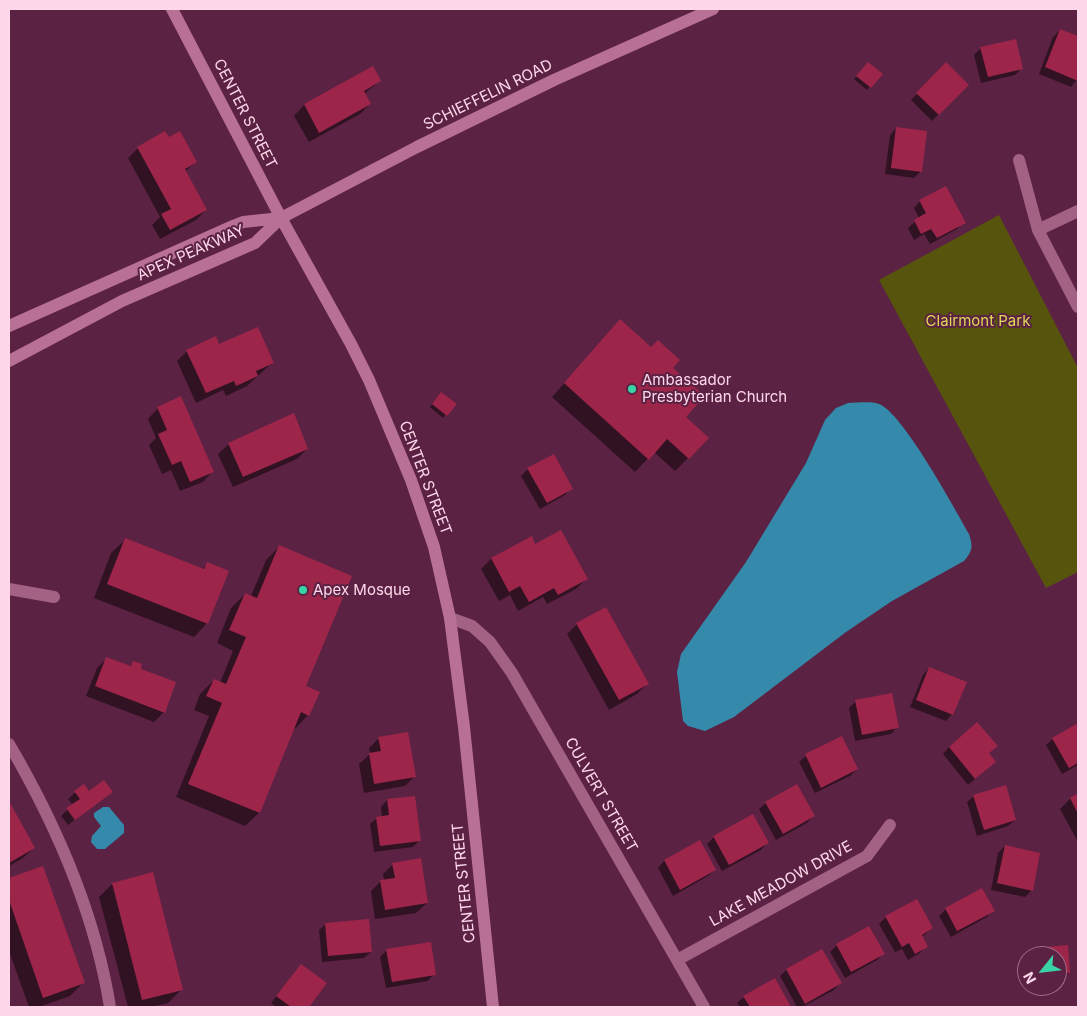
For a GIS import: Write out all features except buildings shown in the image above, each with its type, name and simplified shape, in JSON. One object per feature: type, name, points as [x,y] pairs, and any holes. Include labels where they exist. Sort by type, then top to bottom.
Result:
[{"type":"main road","name":"CENTER STREET","points":[[172,9],[280,218],[351,344],[411,480],[434,547],[450,618],[464,727],[493,1007]]},
{"type":"main road","name":"SCHIEFFELIN ROAD","points":[[280,218],[417,147],[554,80],[713,9]]},
{"type":"main road","name":"APEX PEAKWAY","points":[[9,326],[232,226],[244,222],[280,218]]},
{"type":"main road","name":"APEX PEAKWAY","points":[[9,362],[122,301],[255,243],[280,218]]},
{"type":"street","points":[[1018,160],[1038,230],[1078,307]]},
{"type":"street","points":[[1038,230],[1078,211]]},
{"type":"street","points":[[9,589],[54,597]]},
{"type":"street","name":"CULVERT STREET","points":[[450,618],[472,626],[490,642],[512,673],[704,1007]]},
{"type":"street","points":[[9,744],[32,782],[69,860],[93,933],[105,978],[110,1007]]},
{"type":"street","name":"LAKE MEADOW DRIVE","points":[[677,960],[867,856],[890,825]]},
{"type":"green space","name":"Clairmont Park","points":[[999,215],[1078,368],[1078,572],[1046,588],[879,280]]},
{"type":"water","points":[[867,402],[879,404],[889,411],[901,424],[927,463],[969,534],[972,545],[971,551],[964,561],[892,601],[846,632],[734,717],[705,731],[688,726],[683,721],[677,672],[681,654],[746,562],[806,463],[825,420],[836,408],[848,403]]},
{"type":"water","points":[[103,807],[109,807],[124,825],[124,833],[105,849],[97,849],[91,842],[92,836],[101,826],[94,817],[94,813]]},
{"type":"place","name":"Ambassador Presbyterian Church","points":[[632,389]]},
{"type":"place","name":"Apex Mosque","points":[[303,590]]}]
